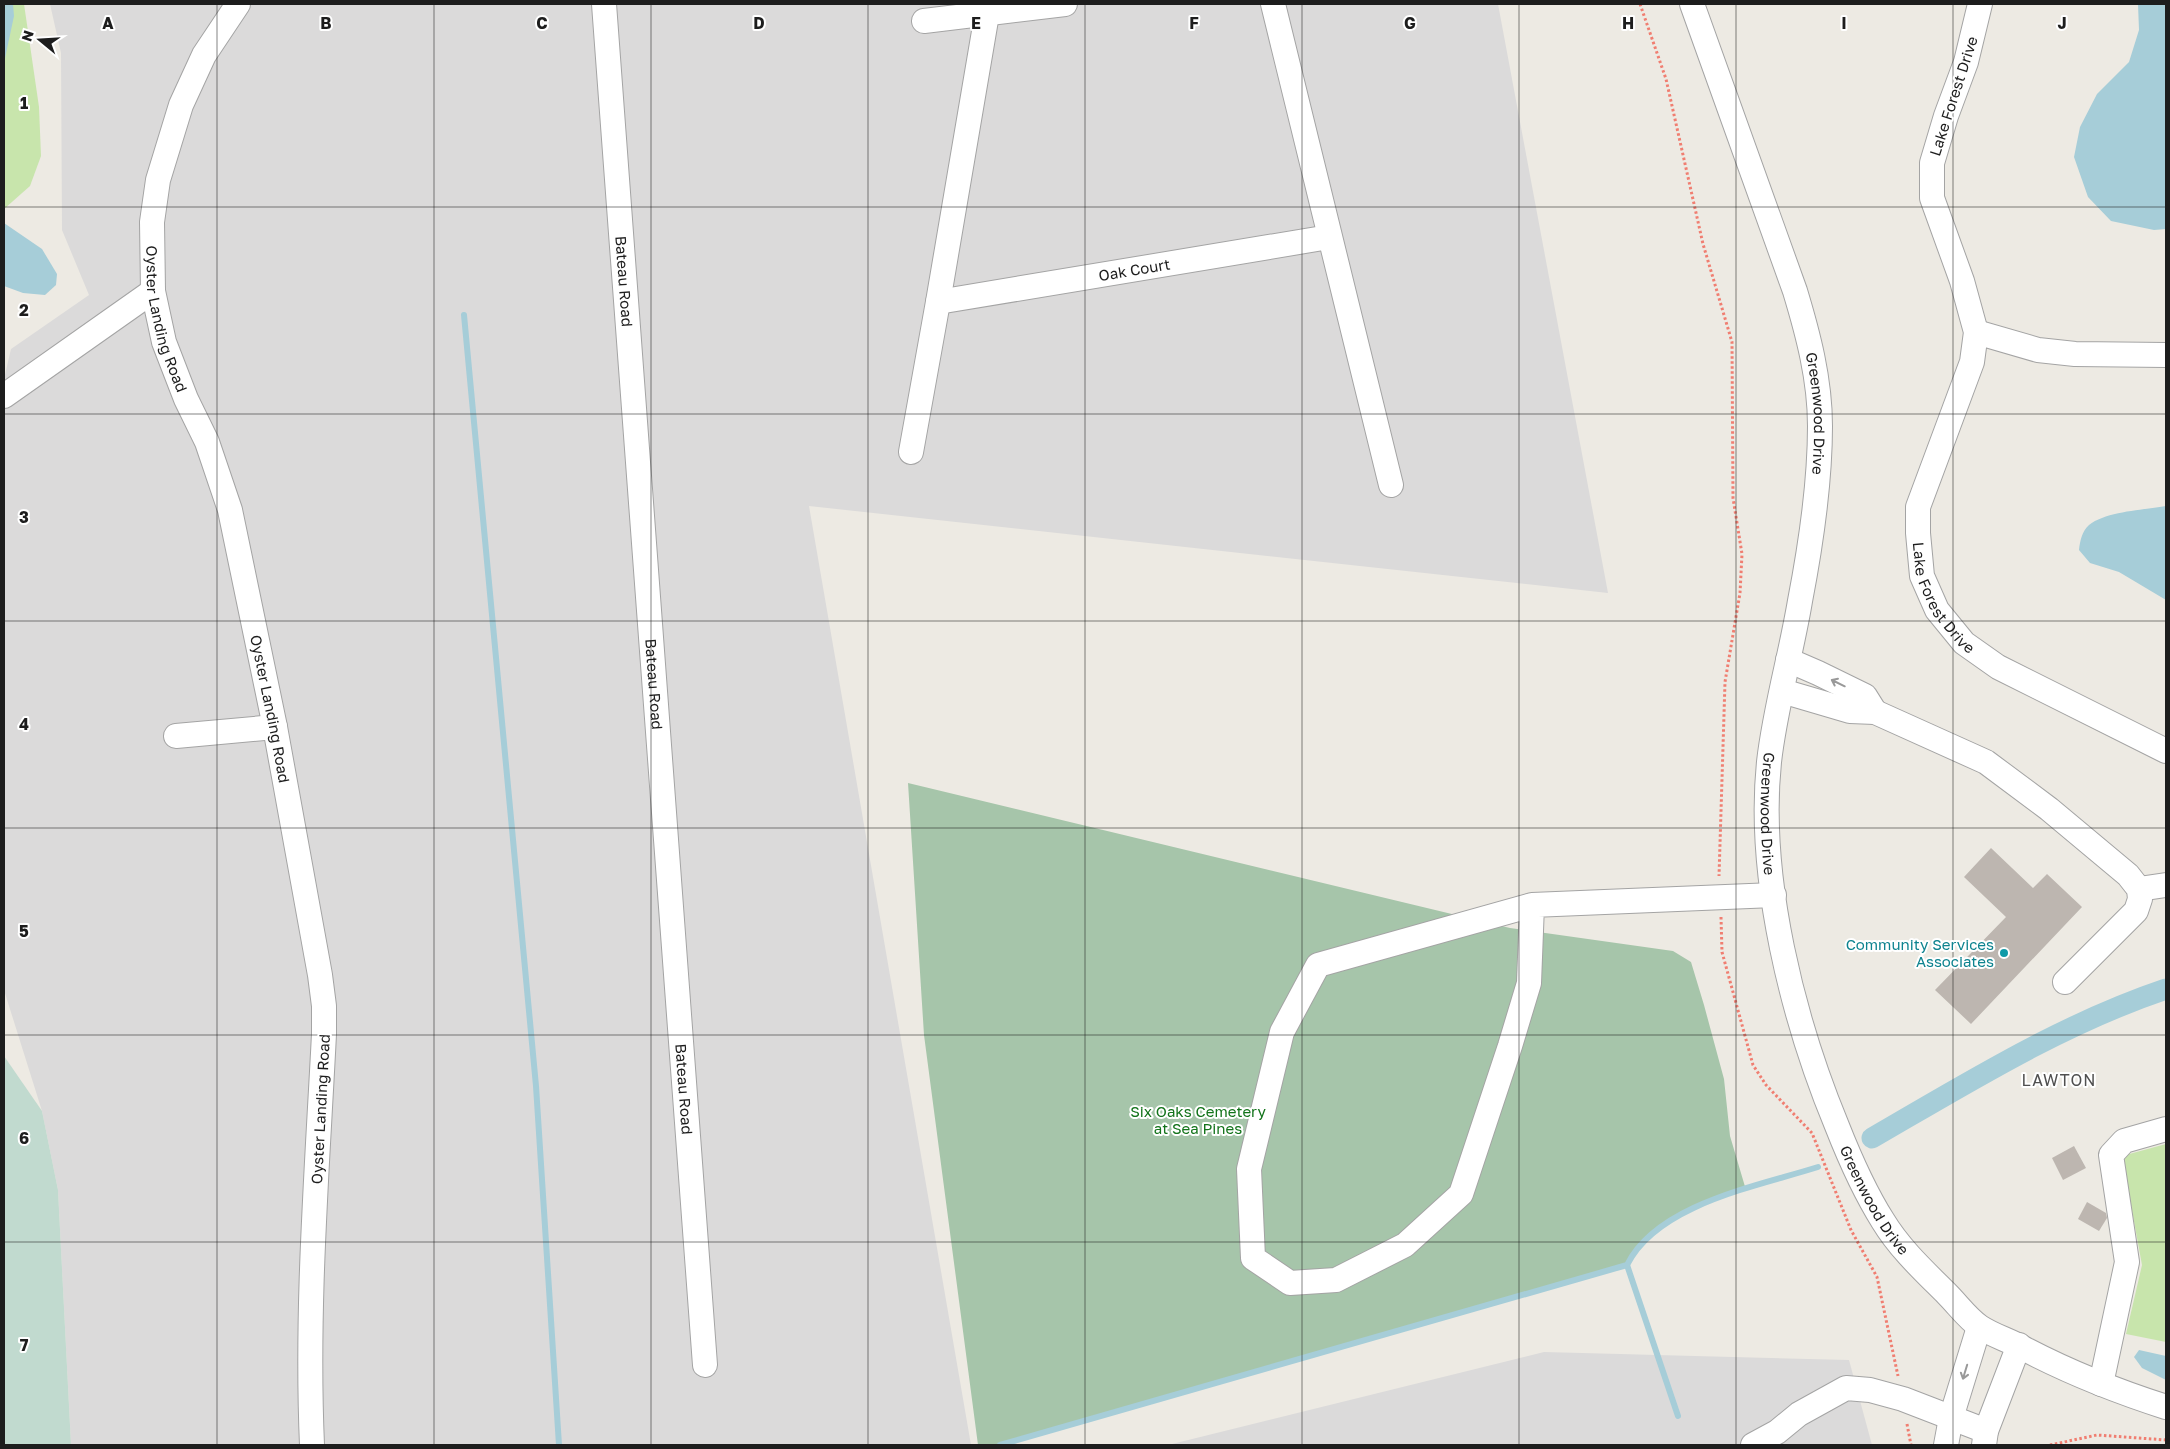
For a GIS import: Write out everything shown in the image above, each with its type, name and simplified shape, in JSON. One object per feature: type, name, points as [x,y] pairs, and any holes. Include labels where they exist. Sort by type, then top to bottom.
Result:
[{"type":"street","name":"Oyster Landing Road","points":[[238,4],[204,55],[181,105],[158,180],[152,222],[154,291],[164,342],[186,399],[207,442],[230,510],[250,596],[276,727],[324,1006],[310,1283],[309,1385],[312,1445]]},
{"type":"street","name":"Bateau Road","points":[[604,4],[705,1365]]},
{"type":"street","points":[[924,21],[1065,4]]},
{"type":"street","points":[[1273,4],[1391,485]]},
{"type":"street","name":"Greenwood Drive","points":[[1692,4],[1795,291],[1809,338],[1816,378],[1820,424],[1816,496],[1801,600],[1769,763],[1767,820],[1774,896],[1799,1023],[1816,1077],[1862,1187],[1884,1224],[1910,1257],[1979,1327],[2019,1345],[2066,1370],[2166,1407]]},
{"type":"street","name":"Lake Forest Drive","points":[[1980,4],[1966,62],[1946,116],[1932,163],[1932,198],[1959,272],[1976,332],[1972,362],[1918,507],[1918,534],[1922,576],[1937,610],[1964,643],[1998,667],[2166,751]]},
{"type":"street","points":[[911,452],[987,14]]},
{"type":"street","name":"Oak Court","points":[[938,302],[1329,237]]},
{"type":"street","points":[[4,396],[154,291]]},
{"type":"street","points":[[1976,332],[2038,350],[2075,354],[2166,355]]},
{"type":"street","points":[[1788,660],[1865,696],[1875,712]]},
{"type":"street","points":[[1782,691],[1850,711],[1875,712],[1986,762],[2049,809],[2128,875],[2139,890],[2140,899],[2136,911],[2065,982]]},
{"type":"street","points":[[176,736],[276,727]]},
{"type":"street","points":[[2139,890],[2166,885]]},
{"type":"street","points":[[1532,905],[1529,983],[1461,1194],[1405,1245],[1336,1280],[1290,1283],[1253,1258],[1249,1169],[1282,1032],[1318,965],[1532,905],[1774,896]]},
{"type":"street","points":[[2101,1384],[2126,1262],[2111,1156],[2124,1141],[2166,1129]]},
{"type":"street","points":[[1946,1445],[1951,1418],[1979,1327]]},
{"type":"street","points":[[1753,1445],[1777,1432],[1799,1414],[1846,1388],[1870,1390],[1903,1399],[1951,1418],[1985,1438],[2019,1345]]},
{"type":"path","points":[[2050,1445],[2098,1435],[2166,1440]]},
{"type":"shaded area","points":[[50,4],[1498,4],[1608,593],[809,506],[971,1445],[71,1445],[58,1190],[42,1111],[4,990],[4,379],[11,349],[89,295],[62,230],[61,53]]},
{"type":"shaded area","points":[[1544,1352],[1849,1360],[1872,1445],[1168,1445]]},
{"type":"green space","points":[[4,4],[24,4],[39,107],[41,156],[30,186],[4,209]]},
{"type":"green space","name":"Six Oaks Cemetery at Sea Pines","points":[[908,783],[1510,928],[1673,951],[1691,962],[1724,1079],[1730,1136],[1746,1190],[1694,1207],[1662,1226],[1636,1250],[1627,1265],[1000,1445],[978,1445],[924,1035]]},
{"type":"green space","points":[[4,1056],[42,1111],[58,1190],[71,1445],[4,1445]]},
{"type":"green space","points":[[2166,1144],[2166,1342],[2126,1334],[2142,1265],[2122,1156]]},
{"type":"water","points":[[4,4],[13,4],[14,16],[4,63]]},
{"type":"water","points":[[2138,4],[2166,4],[2166,229],[2154,230],[2111,221],[2088,197],[2074,157],[2080,127],[2097,94],[2129,62],[2139,30]]},
{"type":"water","points":[[4,223],[42,249],[57,274],[56,285],[45,295],[23,293],[4,286]]},
{"type":"water","points":[[2166,506],[2166,600],[2119,572],[2090,563],[2079,550],[2085,530],[2097,520],[2115,514]]},
{"type":"water","points":[[2139,1350],[2166,1356],[2166,1380],[2142,1368],[2134,1357]]},
{"type":"building","name":"Community Services Associates","points":[[1991,848],[2033,888],[2047,874],[2082,907],[1971,1024],[1935,990],[2006,917],[1964,877]]},
{"type":"building","points":[[2074,1146],[2086,1168],[2063,1180],[2052,1158]]},
{"type":"building","points":[[2087,1202],[2106,1213],[2107,1218],[2099,1231],[2078,1219]]},
{"type":"waterway","points":[[464,315],[536,1086],[559,1445]]},
{"type":"waterway","points":[[1872,1138],[1979,1076],[2052,1037],[2127,1003],[2166,989]]},
{"type":"waterway","points":[[1000,1445],[1627,1265],[1641,1244],[1661,1227],[1685,1212],[1739,1190],[1818,1167]]},
{"type":"waterway","points":[[1627,1265],[1678,1416]]},
{"type":"place","name":"Community Services Associates","points":[[2004,953]]},
{"type":"district","name":"LAWTON","points":[[2059,1080]]}]
